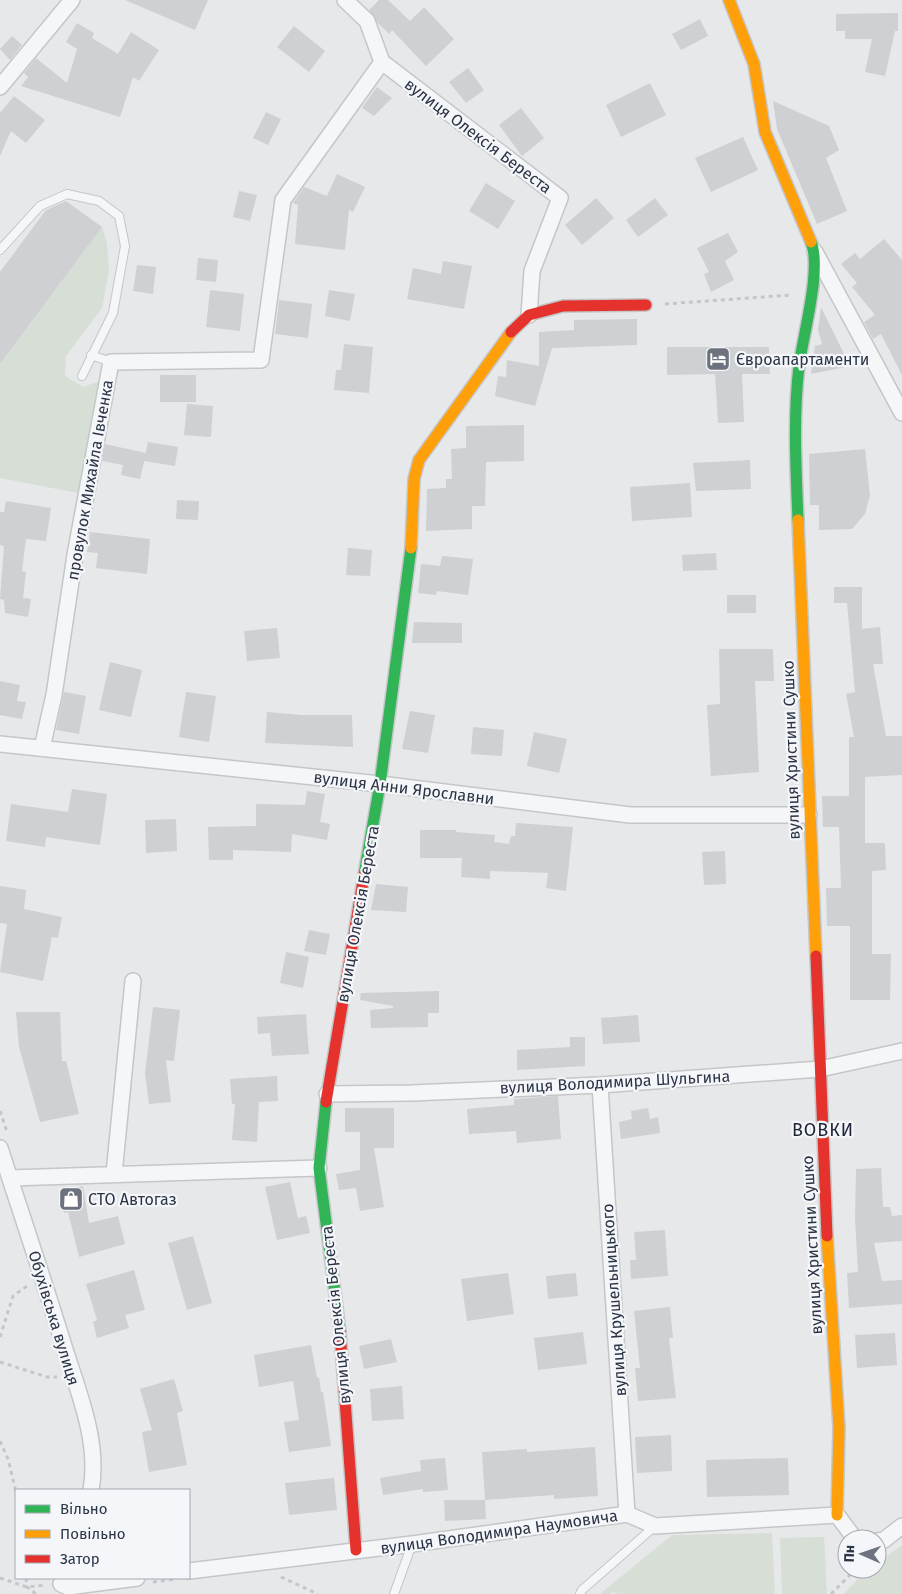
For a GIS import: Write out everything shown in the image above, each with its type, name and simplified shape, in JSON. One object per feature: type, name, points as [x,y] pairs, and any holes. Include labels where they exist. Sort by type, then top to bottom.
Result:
[{"type":"street","points":[[0,87],[72,0]]},
{"type":"street","points":[[345,0],[367,22],[382,62]]},
{"type":"street","name":"вулиця Христини Сушко","points":[[729,0],[754,64],[765,132],[815,252],[811,294],[799,367],[795,442],[829,1283],[839,1391],[841,1466],[837,1515]]},
{"type":"street","name":"вулиця Олексія Береста","points":[[382,62],[560,198],[532,271],[529,316]]},
{"type":"street","name":"провулок Михайла Івченка","points":[[42,748],[54,695],[75,555],[111,362],[261,360],[283,200],[382,62]]},
{"type":"street","points":[[815,252],[902,413]]},
{"type":"street","name":"вулиця Олексія Береста","points":[[356,1550],[343,1359],[319,1168],[327,1094],[380,784],[411,548],[414,480],[419,460],[507,335],[529,316],[563,306],[646,305]]},
{"type":"street","name":"вулиця Анни Ярославни","points":[[0,744],[380,784],[630,815],[809,815]]},
{"type":"street","points":[[114,1174],[133,981]]},
{"type":"street","name":"вулиця Володимира Шульгина","points":[[327,1094],[412,1093],[600,1085],[820,1069],[902,1051]]},
{"type":"street","name":"вулиця Крушельницького","points":[[600,1085],[627,1514]]},
{"type":"street","name":"Обухівська вулиця","points":[[0,1148],[42,1276],[90,1436],[94,1474],[91,1489]]},
{"type":"street","points":[[10,1178],[319,1168]]},
{"type":"street","name":"вулиця Володимира Наумовича","points":[[190,1571],[412,1544],[627,1514],[655,1526],[837,1515]]},
{"type":"street","points":[[837,1515],[848,1529]]},
{"type":"street","points":[[887,1538],[902,1526]]},
{"type":"street","points":[[60,1583],[68,1587],[129,1579]]},
{"type":"lane","points":[[0,250],[40,206],[67,194],[99,201],[119,216],[125,246],[113,313],[82,376]]},
{"type":"lane","points":[[91,355],[111,362]]},
{"type":"lane","points":[[580,1594],[582,1590],[655,1526]]},
{"type":"lane","points":[[394,1594],[412,1544]]},
{"type":"path","points":[[646,305],[811,294]]},
{"type":"path","points":[[0,1337],[13,1296],[42,1276]]},
{"type":"path","points":[[0,1362],[47,1377],[73,1376]]},
{"type":"path","points":[[0,1441],[8,1458],[15,1489]]},
{"type":"path","points":[[264,1561],[274,1574],[318,1594]]},
{"type":"path","points":[[0,1578],[27,1587],[36,1594]]},
{"type":"path","points":[[26,1579],[27,1587]]},
{"type":"path","points":[[831,1594],[845,1579]]},
{"type":"path","points":[[27,1587],[60,1583]]},
{"type":"shaded area","points":[[102,227],[107,243],[109,270],[102,308],[66,356],[65,376],[83,387],[100,381],[78,493],[0,478],[0,364]]},
{"type":"shaded area","points":[[772,1533],[775,1594],[619,1594],[612,1592],[611,1594],[600,1594],[672,1535]]},
{"type":"shaded area","points":[[824,1537],[827,1594],[782,1594],[780,1538]]},
{"type":"shaded area","points":[[902,1545],[902,1594],[844,1594],[858,1579],[887,1579],[887,1556]]},
{"type":"building","points":[[125,0],[208,0],[195,30]]},
{"type":"building","points":[[379,0],[388,0],[410,21],[424,7],[454,39],[426,66],[392,30],[389,34],[378,23],[369,10]]},
{"type":"building","points":[[898,13],[898,31],[895,31],[885,76],[865,72],[872,39],[845,39],[845,31],[836,31],[836,14]]},
{"type":"building","points":[[700,19],[708,36],[681,50],[672,34]]},
{"type":"building","points":[[77,23],[94,33],[92,38],[118,54],[131,32],[159,50],[139,81],[133,77],[120,117],[21,86],[28,77],[24,73],[36,58],[67,83],[77,49],[66,42]]},
{"type":"building","points":[[294,26],[325,51],[309,72],[277,47]]},
{"type":"building","points":[[12,36],[22,45],[10,60],[0,49]]},
{"type":"building","points":[[468,68],[484,90],[466,103],[449,82]]},
{"type":"building","points":[[650,83],[666,115],[621,137],[606,105]]},
{"type":"building","points":[[377,87],[392,98],[374,116],[362,108]]},
{"type":"building","points":[[14,96],[45,120],[26,143],[11,131],[0,156],[0,113]]},
{"type":"building","points":[[773,101],[829,126],[839,150],[826,158],[847,211],[817,224],[777,129]]},
{"type":"building","points":[[521,108],[544,138],[522,156],[499,125]]},
{"type":"building","points":[[266,112],[281,119],[268,145],[253,138]]},
{"type":"building","points":[[743,137],[758,170],[711,192],[695,158]]},
{"type":"building","points":[[337,174],[365,187],[353,212],[349,210],[345,250],[295,244],[298,205],[293,203],[304,187],[327,196]]},
{"type":"building","points":[[486,183],[515,201],[498,229],[469,211]]},
{"type":"building","points":[[239,191],[257,195],[250,221],[233,217]]},
{"type":"building","points":[[596,198],[614,218],[582,245],[565,225]]},
{"type":"building","points":[[655,198],[668,215],[638,237],[626,220]]},
{"type":"building","points":[[66,201],[102,227],[0,364],[0,272],[46,210]]},
{"type":"building","points":[[728,233],[738,252],[725,261],[734,280],[711,292],[704,274],[709,272],[697,248]]},
{"type":"building","points":[[884,239],[902,260],[902,375],[881,334],[873,339],[864,322],[875,315],[852,287],[857,283],[841,264],[855,253],[860,259]]},
{"type":"building","points":[[198,258],[218,260],[216,282],[196,280]]},
{"type":"building","points":[[443,261],[472,266],[464,309],[407,299],[413,268],[441,274]]},
{"type":"building","points":[[137,265],[156,267],[153,294],[133,291]]},
{"type":"building","points":[[210,290],[244,294],[240,331],[206,327]]},
{"type":"building","points":[[329,290],[355,294],[350,321],[325,316]]},
{"type":"building","points":[[279,300],[312,304],[308,338],[275,334]]},
{"type":"building","points":[[821,307],[850,366],[811,374],[815,346],[822,344],[818,330]]},
{"type":"building","points":[[637,319],[637,345],[552,348],[535,406],[495,396],[498,376],[506,377],[507,360],[539,366],[539,332],[574,330],[574,320]]},
{"type":"building","points":[[344,344],[373,347],[369,393],[334,390],[336,370],[341,370]]},
{"type":"building","points":[[667,347],[769,347],[770,374],[742,374],[744,422],[718,423],[715,374],[667,375]]},
{"type":"building","points":[[160,375],[196,375],[196,402],[160,402]]},
{"type":"building","points":[[187,404],[213,406],[211,437],[184,435]]},
{"type":"building","points":[[524,425],[524,461],[486,462],[485,506],[472,506],[472,529],[426,531],[427,489],[446,488],[446,479],[452,479],[451,449],[466,448],[466,426]]},
{"type":"building","points":[[148,442],[178,447],[175,466],[144,461]]},
{"type":"building","points":[[105,444],[146,453],[140,479],[121,475],[123,465],[102,461]]},
{"type":"building","points":[[865,449],[870,495],[865,514],[852,529],[819,530],[819,505],[810,505],[809,454]]},
{"type":"building","points":[[750,460],[751,489],[696,491],[693,463]]},
{"type":"building","points":[[690,483],[692,517],[632,521],[630,487]]},
{"type":"building","points":[[177,500],[199,501],[198,520],[176,519]]},
{"type":"building","points":[[6,501],[51,508],[46,541],[26,539],[22,571],[26,572],[23,598],[31,599],[28,617],[5,613],[4,600],[0,599],[4,546],[0,545],[0,512],[4,512]]},
{"type":"building","points":[[90,532],[150,539],[147,574],[96,568],[98,553],[87,552]]},
{"type":"building","points":[[348,548],[372,550],[370,576],[346,575]]},
{"type":"building","points":[[716,553],[717,570],[683,571],[682,555]]},
{"type":"building","points":[[442,556],[473,559],[468,595],[437,591],[436,595],[418,593],[421,564],[440,566]]},
{"type":"building","points":[[834,587],[862,587],[862,629],[880,627],[883,664],[873,664],[886,736],[902,736],[902,775],[865,777],[865,843],[885,843],[886,870],[872,871],[872,954],[891,954],[890,1000],[850,1000],[850,926],[827,926],[826,888],[841,888],[839,827],[823,827],[822,796],[849,796],[849,737],[854,737],[846,694],[855,692],[847,603],[834,603]]},
{"type":"building","points":[[727,595],[756,595],[756,613],[727,613]]},
{"type":"building","points":[[414,622],[462,623],[462,643],[412,643]]},
{"type":"building","points":[[277,628],[280,658],[247,661],[244,631]]},
{"type":"building","points":[[719,649],[773,649],[774,681],[755,681],[759,772],[711,776],[707,705],[720,704]]},
{"type":"building","points":[[110,662],[142,670],[131,717],[99,710]]},
{"type":"building","points":[[0,681],[20,685],[17,701],[26,702],[22,719],[0,715]]},
{"type":"building","points":[[64,692],[86,696],[79,734],[56,730]]},
{"type":"building","points":[[186,692],[216,696],[209,742],[179,737]]},
{"type":"building","points":[[410,711],[435,715],[428,753],[402,749]]},
{"type":"building","points":[[267,712],[302,715],[352,715],[353,747],[265,743]]},
{"type":"building","points":[[473,727],[504,730],[502,756],[471,754]]},
{"type":"building","points":[[534,732],[567,739],[559,773],[527,766]]},
{"type":"building","points":[[72,789],[107,794],[100,845],[46,837],[45,847],[6,841],[11,804],[68,812]]},
{"type":"building","points":[[307,791],[325,794],[320,822],[330,824],[327,840],[292,834],[291,852],[233,850],[233,860],[209,860],[208,827],[256,826],[256,804],[305,805]]},
{"type":"building","points":[[176,819],[177,851],[146,853],[145,820]]},
{"type":"building","points":[[516,823],[573,827],[566,891],[546,888],[548,873],[490,871],[490,879],[461,877],[462,858],[420,858],[420,830],[456,830],[456,832],[495,835],[494,842],[509,844],[511,836],[515,836]]},
{"type":"building","points":[[725,851],[726,884],[704,885],[702,852]]},
{"type":"building","points":[[376,884],[408,887],[406,912],[371,910]]},
{"type":"building","points":[[0,886],[26,890],[24,909],[62,917],[58,938],[52,937],[43,981],[0,972],[7,924],[0,923]]},
{"type":"building","points":[[309,930],[330,934],[326,955],[304,951]]},
{"type":"building","points":[[286,952],[309,957],[303,988],[280,983]]},
{"type":"building","points":[[439,991],[439,1013],[428,1013],[428,1027],[371,1028],[370,1010],[393,1008],[393,1006],[360,1000],[361,993]]},
{"type":"building","points":[[153,1007],[180,1010],[174,1061],[166,1060],[171,1102],[149,1104],[145,1073]]},
{"type":"building","points":[[16,1012],[60,1012],[62,1061],[66,1061],[79,1114],[40,1122],[19,1047]]},
{"type":"building","points":[[306,1014],[309,1054],[272,1056],[270,1033],[258,1034],[257,1017]]},
{"type":"building","points":[[638,1015],[640,1042],[603,1044],[601,1018]]},
{"type":"building","points":[[570,1037],[585,1037],[585,1066],[517,1070],[517,1050],[570,1047]]},
{"type":"building","points":[[277,1076],[278,1101],[259,1102],[257,1142],[232,1140],[235,1104],[232,1104],[230,1079]]},
{"type":"building","points":[[558,1096],[561,1139],[517,1143],[516,1131],[469,1134],[467,1109],[514,1105],[514,1099]]},
{"type":"building","points":[[345,1108],[394,1108],[394,1148],[374,1148],[384,1207],[360,1211],[356,1188],[339,1190],[336,1174],[360,1170],[360,1132],[345,1132]]},
{"type":"building","points":[[648,1108],[650,1119],[658,1117],[660,1133],[621,1139],[619,1122],[632,1119],[631,1111]]},
{"type":"building","points":[[881,1168],[883,1207],[890,1207],[892,1216],[902,1215],[902,1241],[874,1243],[882,1281],[902,1280],[902,1304],[849,1308],[847,1273],[858,1272],[855,1219],[856,1169]]},
{"type":"building","points":[[290,1182],[298,1218],[306,1216],[310,1233],[277,1240],[265,1187]]},
{"type":"building","points":[[83,1186],[89,1223],[118,1216],[125,1244],[79,1257],[68,1212],[64,1213],[60,1190]]},
{"type":"building","points":[[665,1230],[668,1276],[631,1279],[630,1260],[636,1260],[634,1232]]},
{"type":"building","points":[[193,1236],[212,1303],[187,1310],[168,1243]]},
{"type":"building","points":[[134,1270],[145,1310],[125,1315],[129,1328],[97,1338],[93,1322],[97,1320],[86,1284]]},
{"type":"building","points":[[508,1273],[514,1314],[467,1321],[461,1279]]},
{"type":"building","points":[[576,1273],[578,1296],[548,1299],[546,1276]]},
{"type":"building","points":[[670,1307],[673,1338],[669,1338],[676,1398],[638,1401],[635,1368],[640,1368],[634,1311]]},
{"type":"building","points":[[583,1332],[587,1364],[538,1370],[534,1338]]},
{"type":"building","points":[[895,1333],[897,1365],[857,1368],[855,1335]]},
{"type":"building","points":[[391,1339],[397,1362],[364,1369],[359,1346]]},
{"type":"building","points":[[311,1345],[317,1378],[319,1377],[321,1392],[323,1392],[331,1446],[289,1452],[284,1422],[299,1420],[293,1381],[259,1387],[254,1355]]},
{"type":"building","points":[[174,1379],[183,1411],[177,1413],[187,1465],[149,1472],[142,1432],[152,1430],[140,1389]]},
{"type":"building","points":[[402,1386],[404,1419],[372,1421],[370,1389]]},
{"type":"building","points":[[671,1435],[672,1471],[637,1473],[635,1437]]},
{"type":"building","points":[[595,1447],[598,1496],[554,1499],[554,1495],[485,1500],[482,1452],[527,1449],[527,1452]]},
{"type":"building","points":[[445,1458],[448,1490],[423,1492],[423,1489],[383,1495],[380,1478],[421,1471],[420,1460]]},
{"type":"building","points":[[788,1458],[789,1495],[707,1497],[706,1460]]},
{"type":"building","points":[[334,1478],[337,1510],[289,1515],[285,1483]]},
{"type":"building","points":[[444,1500],[485,1500],[486,1519],[445,1521]]},
{"type":"traffic: fast","points":[[798,520],[796,404],[799,366],[813,285],[814,254],[811,242]]},
{"type":"traffic: fast","points":[[364,875],[380,784],[411,548]]},
{"type":"traffic: fast","points":[[326,1102],[319,1168],[340,1332]]},
{"type":"traffic: slow","points":[[729,0],[754,64],[765,132],[811,242]]},
{"type":"traffic: slow","points":[[411,548],[414,479],[419,460],[511,332]]},
{"type":"traffic: slow","points":[[798,520],[816,956]]},
{"type":"traffic: slow","points":[[827,1236],[839,1428],[837,1515]]},
{"type":"traffic: jam","points":[[511,332],[529,315],[563,306],[646,305]]},
{"type":"traffic: jam","points":[[326,1102],[364,875]]},
{"type":"traffic: jam","points":[[816,956],[827,1236]]},
{"type":"traffic: jam","points":[[340,1332],[356,1550]]},
{"type":"place","name":"Євроапартаменти","points":[[718,359]]},
{"type":"place","name":"СТО Автогаз","points":[[71,1199]]},
{"type":"district","name":"ВОВКИ","points":[[823,1130]]}]
